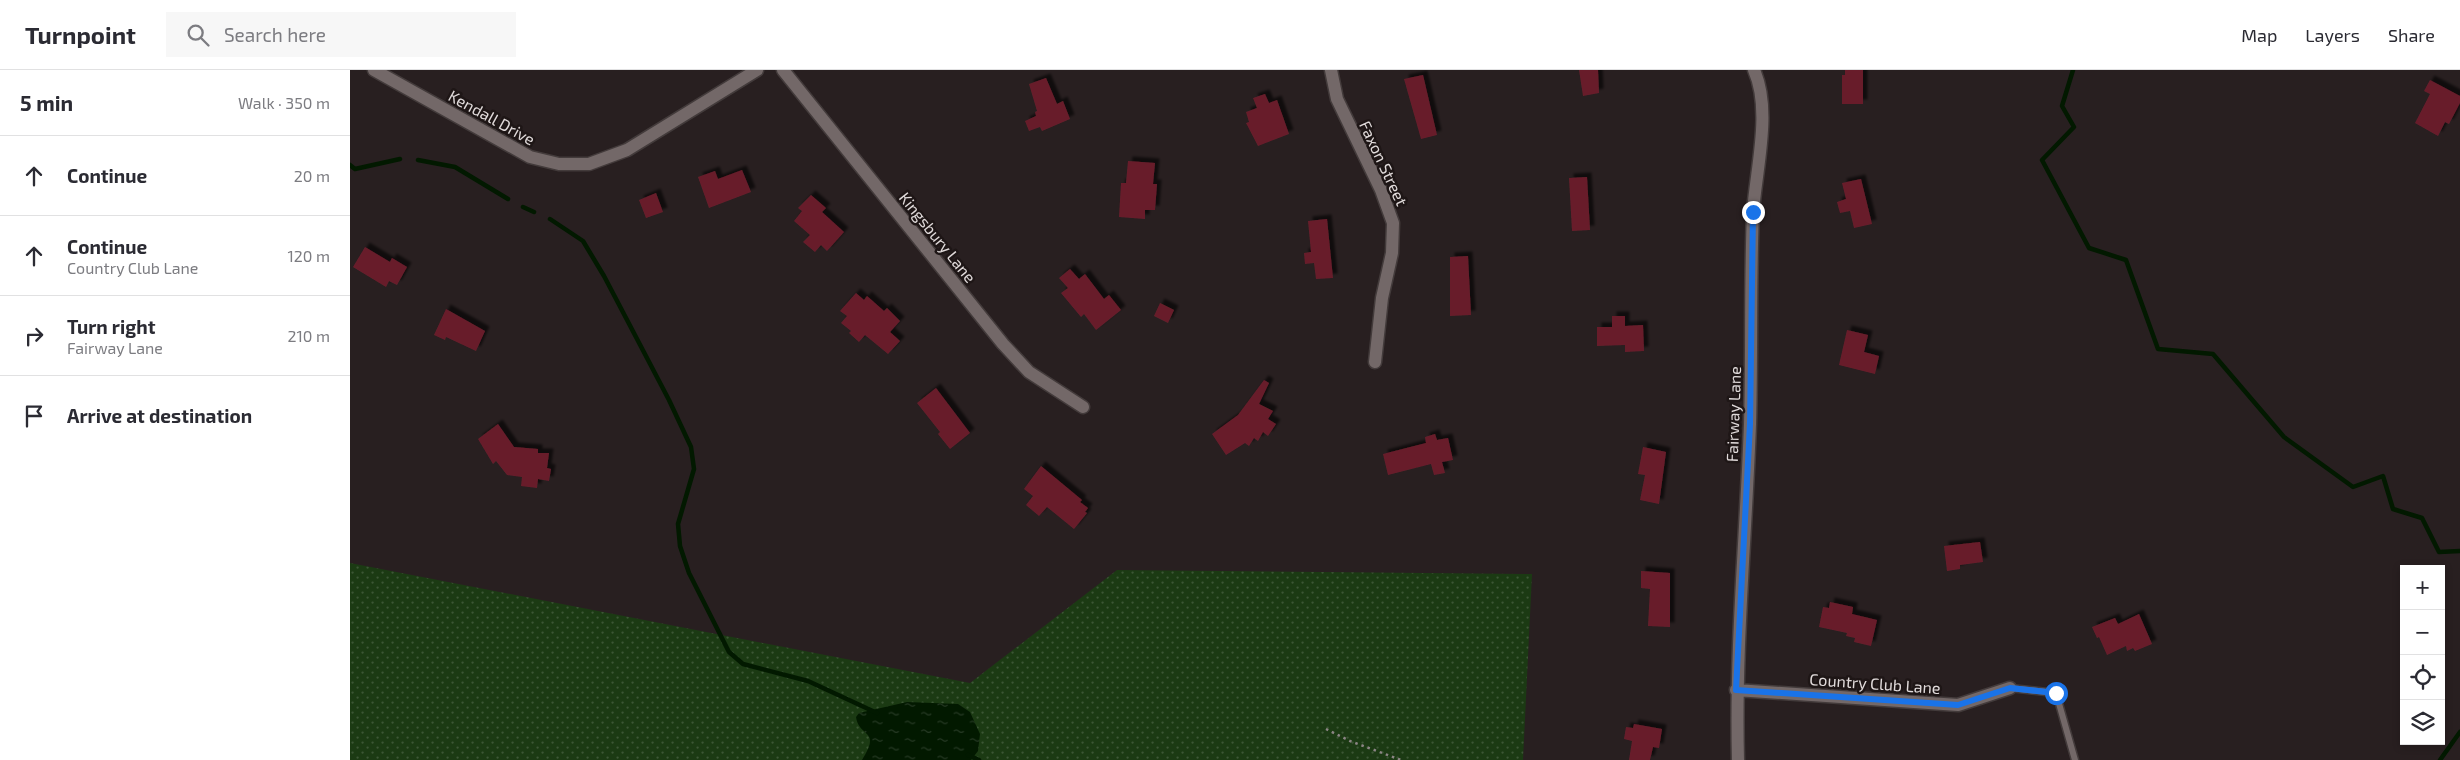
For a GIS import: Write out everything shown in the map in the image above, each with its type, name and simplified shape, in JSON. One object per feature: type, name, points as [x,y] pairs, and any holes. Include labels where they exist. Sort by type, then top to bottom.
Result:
[{"type":"street","name":"Kendall Drive","points":[[374,70],[530,157],[559,164],[589,164],[627,150],[757,70]]},
{"type":"street","name":"Kingsbury Lane","points":[[783,70],[1002,344],[1029,372],[1084,407]]},
{"type":"street","name":"Faxon Street","points":[[1331,70],[1337,99],[1381,190],[1393,223],[1392,254],[1382,298],[1375,362]]},
{"type":"street","name":"Fairway Lane","points":[[1738,760],[1736,690],[1750,424],[1753,212],[1762,113],[1759,81],[1754,70]]},
{"type":"street","name":"Country Club Lane","points":[[1736,690],[1958,705],[2010,688]]},
{"type":"lane","points":[[2010,688],[2056,693],[2075,760]]},
{"type":"path","points":[[1326,729],[1350,742],[1401,760]]},
{"type":"green space","points":[[350,563],[970,683],[1117,570],[1532,574],[1523,760],[350,760]]},
{"type":"water","points":[[907,702],[958,704],[970,712],[980,734],[978,751],[971,760],[862,760],[868,750],[870,738],[858,724],[856,717],[859,713]]},
{"type":"building","points":[[1579,70],[1598,70],[1599,93],[1583,96]]},
{"type":"building","points":[[1845,70],[1863,70],[1863,104],[1842,104],[1842,75],[1845,75]]},
{"type":"building","points":[[1423,75],[1437,135],[1421,139],[1404,79]]},
{"type":"building","points":[[1046,78],[1057,104],[1063,101],[1070,119],[1042,131],[1040,127],[1029,131],[1025,121],[1036,116],[1035,112],[1037,111],[1029,84]]},
{"type":"building","points":[[2430,80],[2460,96],[2460,103],[2449,124],[2445,122],[2438,136],[2415,123],[2430,94],[2424,91]]},
{"type":"building","points":[[1265,94],[1269,103],[1277,100],[1289,134],[1258,146],[1246,123],[1249,122],[1246,112],[1257,108],[1253,98]]},
{"type":"building","points":[[1128,161],[1155,163],[1153,184],[1157,184],[1155,210],[1145,210],[1145,219],[1119,217],[1121,183],[1126,183]]},
{"type":"building","points":[[742,170],[751,192],[709,208],[698,177],[715,171],[718,179]]},
{"type":"building","points":[[1587,177],[1590,230],[1572,231],[1569,178]]},
{"type":"building","points":[[1861,179],[1872,224],[1854,228],[1850,211],[1840,213],[1837,202],[1846,199],[1842,183]]},
{"type":"building","points":[[656,193],[663,212],[646,218],[639,200]]},
{"type":"building","points":[[811,195],[826,208],[822,212],[844,232],[827,251],[821,245],[815,252],[803,242],[810,235],[794,221],[802,211],[798,208]]},
{"type":"building","points":[[1327,219],[1333,278],[1316,279],[1314,263],[1305,264],[1304,253],[1311,252],[1308,221]]},
{"type":"building","points":[[365,247],[390,262],[392,258],[407,267],[397,285],[389,281],[386,287],[353,267]]},
{"type":"building","points":[[1468,256],[1471,315],[1450,316],[1450,257]]},
{"type":"building","points":[[1070,269],[1079,279],[1085,274],[1104,299],[1109,295],[1121,310],[1096,330],[1084,314],[1081,317],[1061,293],[1068,288],[1059,278]]},
{"type":"building","points":[[856,293],[864,300],[867,296],[884,311],[887,308],[900,321],[890,332],[900,341],[888,354],[865,335],[859,342],[849,333],[851,331],[841,323],[847,316],[840,311]]},
{"type":"building","points":[[1160,303],[1174,310],[1168,323],[1154,316]]},
{"type":"building","points":[[446,309],[485,331],[476,351],[446,337],[445,340],[434,335]]},
{"type":"building","points":[[1612,316],[1625,316],[1625,326],[1643,325],[1644,351],[1625,352],[1625,345],[1597,346],[1597,327],[1612,327]]},
{"type":"building","points":[[1847,330],[1868,335],[1864,352],[1879,356],[1875,374],[1839,365]]},
{"type":"building","points":[[1264,380],[1269,383],[1259,404],[1273,411],[1268,419],[1276,424],[1268,436],[1263,432],[1258,441],[1254,438],[1249,446],[1245,443],[1226,455],[1212,434],[1238,415]]},
{"type":"building","points":[[936,388],[970,433],[950,449],[938,434],[940,432],[917,403]]},
{"type":"building","points":[[498,424],[514,447],[538,449],[538,453],[549,453],[547,468],[551,469],[549,481],[538,479],[537,488],[521,486],[522,477],[507,475],[496,461],[493,464],[478,439]]},
{"type":"building","points":[[1435,434],[1437,440],[1448,438],[1453,460],[1442,462],[1445,473],[1434,475],[1431,464],[1388,475],[1383,454],[1426,443],[1425,437]]},
{"type":"building","points":[[1643,447],[1666,452],[1659,504],[1640,500],[1645,475],[1638,474]]},
{"type":"building","points":[[1041,466],[1082,500],[1080,502],[1088,508],[1085,512],[1087,513],[1074,529],[1047,507],[1039,516],[1026,505],[1033,496],[1024,489]]},
{"type":"building","points":[[1980,542],[1983,562],[1960,565],[1960,569],[1947,571],[1944,546]]},
{"type":"building","points":[[1641,571],[1670,573],[1670,627],[1648,626],[1650,589],[1641,588]]},
{"type":"building","points":[[1830,602],[1853,607],[1852,614],[1877,620],[1871,646],[1854,642],[1855,638],[1846,636],[1847,633],[1819,627],[1823,607],[1829,608]]},
{"type":"building","points":[[2139,614],[2152,644],[2135,651],[2133,648],[2127,651],[2126,646],[2107,655],[2092,627],[2115,618],[2118,624]]},
{"type":"building","points":[[1634,724],[1662,729],[1659,748],[1653,747],[1650,760],[1629,760],[1632,741],[1624,739],[1626,727],[1633,728]]},
{"type":"waterway","points":[[2073,70],[2062,106],[2074,127],[2042,160],[2089,248],[2126,260],[2158,349],[2213,354],[2284,437],[2353,487],[2383,476],[2393,509],[2422,518],[2439,552],[2460,551]]},
{"type":"waterway","points":[[350,165],[355,169],[400,159]]},
{"type":"waterway","points":[[418,160],[455,167],[508,199]]},
{"type":"waterway","points":[[523,207],[534,212]]},
{"type":"waterway","points":[[550,219],[583,241],[604,276],[669,400],[691,447],[694,469],[678,524],[680,546],[689,573],[729,652],[743,664],[808,681],[877,713]]},
{"type":"waterway","points":[[2440,760],[2460,732]]},
{"type":"waterway","points":[[968,755],[979,760]]},
{"type":"route","points":[[1753,212],[1750,424],[1736,690],[1958,705],[2010,688],[2056,693]]}]
